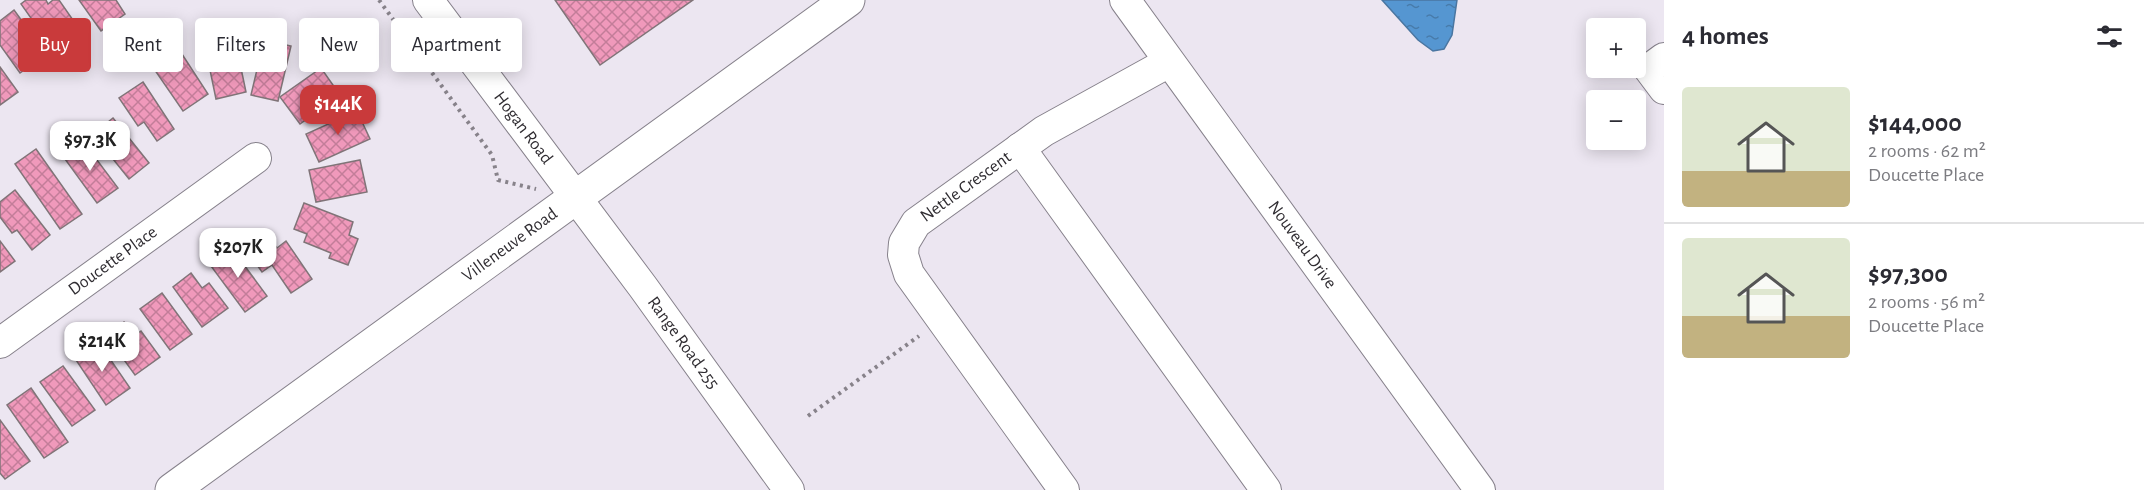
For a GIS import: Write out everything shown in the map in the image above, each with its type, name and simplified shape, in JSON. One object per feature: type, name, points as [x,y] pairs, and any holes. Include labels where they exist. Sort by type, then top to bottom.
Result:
[{"type":"main road","name":"Villeneuve Road","points":[[172,490],[848,0]]},
{"type":"street","name":"Hogan Road","points":[[428,0],[575,198]]},
{"type":"street","name":"Nouveau Drive","points":[[1125,0],[1480,490]]},
{"type":"street","points":[[1664,58],[1649,69],[1664,89]]},
{"type":"street","name":"Nettle Crescent","points":[[1064,490],[909,274],[903,255],[904,243],[916,223],[1020,148],[1067,117],[1169,62]]},
{"type":"street","points":[[1020,148],[1266,490]]},
{"type":"street","name":"Doucette Place","points":[[0,343],[256,158]]},
{"type":"street","name":"Range Road 255","points":[[575,198],[789,490]]},
{"type":"path","points":[[379,0],[492,155],[498,180],[575,198]]},
{"type":"path","points":[[808,416],[919,336]]},
{"type":"water","points":[[1382,0],[1457,0],[1452,35],[1444,49],[1433,51],[1418,40]]},
{"type":"building","points":[[26,0],[46,0],[48,4],[53,0],[59,0],[72,18],[31,18],[21,4]]},
{"type":"building","points":[[79,0],[116,0],[125,14],[119,18],[103,18],[101,31]]},
{"type":"building","points":[[555,0],[693,0],[600,65]]},
{"type":"building","points":[[14,10],[20,18],[18,18],[18,70],[0,45],[0,21]]},
{"type":"building","points":[[287,45],[291,46],[287,63]]},
{"type":"building","points":[[183,56],[208,94],[183,111],[156,72],[183,72]]},
{"type":"building","points":[[0,67],[18,92],[0,105]]},
{"type":"building","points":[[210,72],[242,72],[246,92],[216,99]]},
{"type":"building","points":[[256,72],[285,72],[278,101],[251,95]]},
{"type":"building","points":[[315,72],[324,72],[340,95],[300,124],[280,97]]},
{"type":"building","points":[[143,82],[174,129],[157,141],[144,122],[138,126],[119,98]]},
{"type":"building","points":[[357,111],[370,139],[319,162],[306,134]]},
{"type":"building","points":[[113,118],[149,163],[129,179],[93,134]]},
{"type":"building","points":[[82,140],[118,188],[97,203],[62,155]]},
{"type":"building","points":[[36,149],[82,214],[60,229],[15,164]]},
{"type":"building","points":[[360,160],[367,192],[316,202],[309,170]]},
{"type":"building","points":[[15,190],[50,235],[32,250],[17,230],[12,233],[0,217],[0,202]]},
{"type":"building","points":[[304,203],[353,222],[349,235],[358,239],[348,265],[329,258],[331,253],[304,242],[307,234],[294,229]]},
{"type":"building","points":[[268,236],[277,248],[286,241],[312,279],[291,293],[272,265],[262,272],[247,251]]},
{"type":"building","points":[[0,241],[15,261],[0,272]]},
{"type":"building","points":[[230,246],[267,296],[245,312],[208,262]]},
{"type":"building","points":[[191,273],[202,288],[209,283],[228,308],[202,327],[173,287]]},
{"type":"building","points":[[162,293],[192,334],[170,350],[140,309]]},
{"type":"building","points":[[124,322],[134,336],[141,331],[160,357],[135,375],[106,335]]},
{"type":"building","points":[[97,340],[130,388],[106,405],[74,357]]},
{"type":"building","points":[[63,366],[95,410],[72,426],[40,382]]},
{"type":"building","points":[[31,388],[68,442],[44,458],[7,405]]},
{"type":"building","points":[[0,420],[30,461],[5,479],[0,473]]}]
